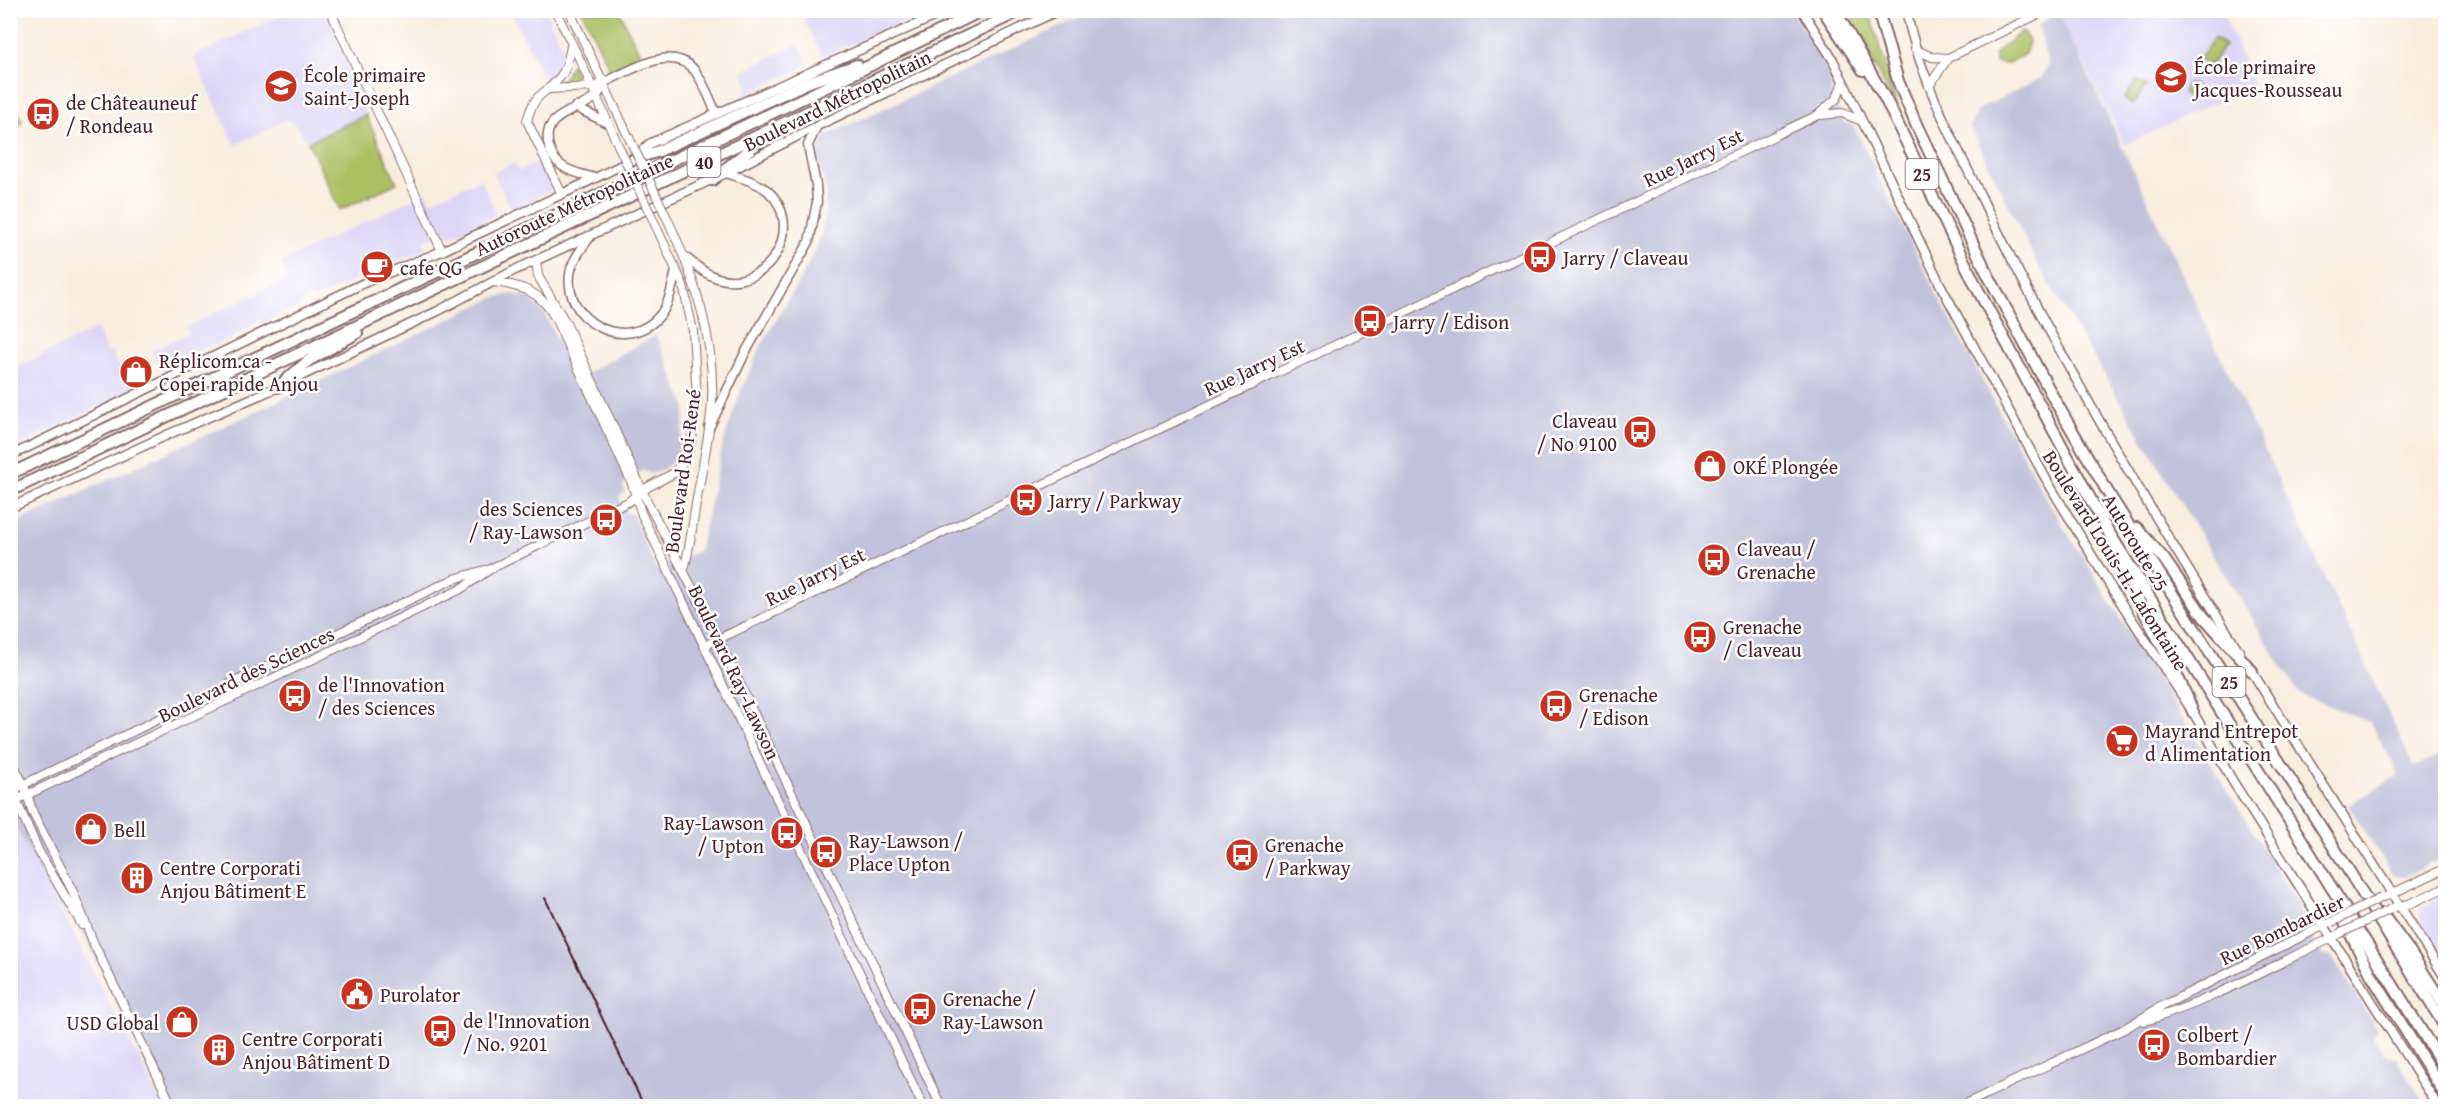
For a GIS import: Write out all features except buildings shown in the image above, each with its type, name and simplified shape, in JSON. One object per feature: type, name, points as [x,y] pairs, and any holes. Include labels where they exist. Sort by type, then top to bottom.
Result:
[{"type":"highway","name":"Autoroute Métropolitaine","points":[[10,474],[804,98],[983,10]]},
{"type":"highway","name":"Autoroute Métropolitaine","points":[[10,491],[1022,10]]},
{"type":"highway","points":[[1822,10],[1894,115]]},
{"type":"highway","name":"Autoroute 25","points":[[1835,10],[1894,115],[1977,288],[2106,528],[2445,1070]]},
{"type":"highway","name":"Autoroute 25","points":[[1878,10],[1903,93],[1962,223],[2035,366],[2110,496],[2347,868],[2445,1028]]},
{"type":"highway","points":[[634,159],[659,151],[809,82],[906,47]]},
{"type":"highway","points":[[712,180],[736,158],[784,124]]},
{"type":"highway","points":[[278,387],[308,361],[389,312]]},
{"type":"highway","points":[[2110,496],[2164,559],[2204,617],[2252,671]]},
{"type":"highway","points":[[2106,528],[2137,603],[2180,678],[2193,712]]},
{"type":"highway","points":[[2305,846],[2372,976],[2445,1096]]},
{"type":"highway","points":[[2347,868],[2410,952],[2445,1008]]},
{"type":"main road","name":"Boulevard Métropolitain","points":[[10,456],[302,312],[366,282],[442,251],[596,178],[634,159],[649,144],[949,10]]},
{"type":"main road","name":"Boulevard Métropolitain","points":[[10,508],[167,435],[278,387],[536,260],[712,180],[817,126],[1059,10]]},
{"type":"main road","name":"Boulevard Louis-H.-Lafontaine","points":[[1802,10],[1843,81],[1941,286],[2015,426],[2092,557],[2147,645],[2193,712],[2232,780],[2323,926],[2335,936],[2438,1107]]},
{"type":"main road","points":[[1906,10],[1915,49],[1929,86],[2047,328],[2140,488],[2395,907],[2445,979]]},
{"type":"main road","points":[[596,178],[564,168],[550,150],[549,134],[552,123],[604,84],[658,59],[676,59],[695,71],[716,113]]},
{"type":"main road","points":[[575,107],[608,123]]},
{"type":"main road","points":[[709,428],[745,353],[809,242],[817,202],[808,145],[817,126]]},
{"type":"main road","points":[[686,258],[714,277],[739,280],[761,272],[778,252],[784,237],[784,225],[783,215],[776,200],[760,185],[726,173]]},
{"type":"main road","points":[[590,237],[573,263],[570,291],[580,312],[602,329],[618,333],[630,332],[652,323],[667,305],[676,271]]},
{"type":"street","points":[[330,10],[442,251]]},
{"type":"street","name":"Boulevard Roi-René","points":[[555,10],[595,91],[685,292],[694,342],[697,389],[694,428],[688,454],[682,465],[670,476],[643,491]]},
{"type":"street","name":"Boulevard Roi-René","points":[[569,10],[686,258],[701,304],[708,340],[712,385],[709,428],[684,569]]},
{"type":"street","points":[[1915,49],[1932,57],[1948,58],[2047,10]]},
{"type":"street","points":[[562,194],[527,121],[534,99],[548,89],[564,71],[571,46]]},
{"type":"street","points":[[1929,86],[1948,58]]},
{"type":"street","name":"Rue Jarry Est","points":[[704,646],[1818,115],[1837,98],[1843,81]]},
{"type":"street","points":[[548,89],[595,91]]},
{"type":"street","name":"Rue Jarry Est","points":[[1818,115],[1842,113],[1862,121]]},
{"type":"street","name":"Boulevard Ray-Lawson","points":[[536,260],[538,276],[566,323],[643,491],[719,640],[941,1107]]},
{"type":"street","name":"Boulevard Ray-Lawson","points":[[494,282],[526,288],[547,305],[591,394],[636,496],[642,515],[923,1107]]},
{"type":"street","name":"Boulevard des Sciences","points":[[11,789],[443,584],[492,568],[624,504],[643,491]]},
{"type":"street","name":"Boulevard des Sciences","points":[[13,802],[459,590],[492,568]]},
{"type":"street","points":[[754,752],[770,746]]},
{"type":"street","points":[[10,758],[24,784],[51,851],[73,891],[94,944],[172,1107]]},
{"type":"street","points":[[11,789],[13,802],[39,852],[94,944]]},
{"type":"street","name":"Rue Bombardier","points":[[1961,1107],[2135,1024],[2164,1005],[2445,868]]},
{"type":"street","name":"Rue Bombardier","points":[[2135,1024],[2174,1013],[2206,999],[2395,907],[2409,904],[2445,887]]},
{"type":"shaded area","name":"École primaire Jacques-Rousseau","points":[[2065,10],[2222,11],[2254,84],[2125,145],[2059,13]]},
{"type":"shaded area","name":"École primaire Saint-Joseph","points":[[291,11],[328,11],[366,115],[308,142],[294,124],[286,120],[235,145],[193,56]]},
{"type":"shaded area","points":[[510,11],[546,11],[564,52],[561,64],[545,81]]},
{"type":"shaded area","points":[[800,11],[931,11],[822,56]]},
{"type":"shaded area","points":[[1094,11],[1791,11],[1815,47],[1832,81],[1831,93],[1844,122],[1854,126],[1936,293],[2044,495],[2300,907],[2303,925],[2323,955],[2332,957],[2377,1029],[2373,1037],[2386,1056],[2396,1058],[2426,1106],[166,1106],[79,925],[59,905],[11,820],[10,525],[251,414],[495,297],[514,294],[530,298],[545,314],[576,379],[656,335],[686,407],[680,449],[676,459],[665,468],[651,474],[643,470],[623,484],[625,492],[619,497],[627,513],[633,515],[656,569],[699,551],[724,440],[739,396],[760,348],[806,269],[821,236],[826,191],[818,157],[822,140],[827,135]]},
{"type":"shaded area","points":[[2059,13],[2414,767],[2445,753],[2445,856],[2404,877],[2393,875],[2348,805],[2399,775],[2370,722],[2299,694],[2185,510],[2037,263],[1970,127],[1977,110],[2041,78],[2048,65],[2038,24]]},
{"type":"shaded area","points":[[798,44],[806,60],[805,67],[743,96],[747,84],[742,71]]},
{"type":"shaded area","points":[[540,161],[551,190],[516,208],[511,208],[493,173],[514,163],[519,171]]},
{"type":"shaded area","points":[[481,179],[496,212],[493,217],[454,236],[448,235],[446,231],[424,242],[424,251],[372,272],[369,270],[354,276],[355,280],[315,299],[313,296],[300,302],[301,305],[262,324],[260,320],[250,325],[251,329],[213,347],[211,345],[198,352],[199,354],[162,372],[152,351],[188,333],[186,327],[288,279],[280,263],[427,192],[431,201]]},
{"type":"shaded area","points":[[96,329],[107,353],[112,351],[118,365],[139,356],[149,378],[148,382],[11,450],[11,370]]},
{"type":"shaded area","points":[[10,820],[41,873],[164,1106],[11,1106]]},
{"type":"shaded area","points":[[2445,894],[2445,961],[2418,915],[2423,906]]},
{"type":"green space","points":[[582,11],[619,11],[641,56],[610,70]]},
{"type":"green space","points":[[1846,11],[1869,11],[1901,117]]},
{"type":"green space","points":[[2021,32],[2029,42],[2025,54],[2008,64],[1996,62],[1994,54]]},
{"type":"green space","points":[[2214,38],[2225,45],[2210,66],[2199,59]]},
{"type":"green space","points":[[571,64],[579,81],[557,85],[566,75]]},
{"type":"green space","points":[[2137,80],[2146,86],[2133,105],[2124,99]]},
{"type":"green space","points":[[2187,84],[2193,84],[2197,91],[2193,98],[2187,98],[2183,94],[2183,88]]},
{"type":"green space","points":[[11,96],[22,121],[11,129]]},
{"type":"green space","points":[[366,115],[397,183],[340,210],[308,142]]},
{"type":"railway","points":[[545,898],[644,1106]]},
{"type":"place","name":"École primaire Jacques-Rousseau","points":[[2171,77]]},
{"type":"place","name":"École primaire Saint-Joseph","points":[[281,86]]},
{"type":"place","name":"de Châteauneuf / Rondeau","points":[[43,114]]},
{"type":"place","name":"Jarry / Claveau","points":[[1540,257]]},
{"type":"place","name":"cafe QG","points":[[377,267]]},
{"type":"place","name":"Jarry / Edison","points":[[1370,321]]},
{"type":"place","name":"Réplicom.ca - Copei rapide Anjou","points":[[136,372]]},
{"type":"place","name":"Claveau / No 9100","points":[[1640,432]]},
{"type":"place","name":"OKÉ Plongée","points":[[1710,466]]},
{"type":"place","name":"Jarry / Parkway","points":[[1026,500]]},
{"type":"place","name":"des Sciences / Ray-Lawson","points":[[606,520]]},
{"type":"place","name":"Claveau / Grenache","points":[[1714,560]]},
{"type":"place","name":"Grenache / Claveau","points":[[1700,637]]},
{"type":"place","name":"de l'Innovation / des Sciences","points":[[295,696]]},
{"type":"place","name":"Grenache / Edison","points":[[1556,706]]},
{"type":"place","name":"Mayrand Entrepot d Alimentation","points":[[2122,741]]},
{"type":"place","name":"Bell","points":[[91,829]]},
{"type":"place","name":"Ray-Lawson / Upton","points":[[787,833]]},
{"type":"place","name":"Ray-Lawson / Place Upton","points":[[826,852]]},
{"type":"place","name":"Grenache / Parkway","points":[[1242,855]]},
{"type":"place","name":"Centre Corporati Anjou Bâtiment E","points":[[137,878]]},
{"type":"place","name":"Purolator","points":[[357,994]]},
{"type":"place","name":"Grenache / Ray-Lawson","points":[[920,1009]]},
{"type":"place","name":"USD Global","points":[[182,1022]]},
{"type":"place","name":"de l'Innovation / No. 9201","points":[[440,1031]]},
{"type":"place","name":"Colbert / Bombardier","points":[[2154,1045]]},
{"type":"place","name":"Centre Corporati Anjou Bâtiment D","points":[[219,1050]]}]
